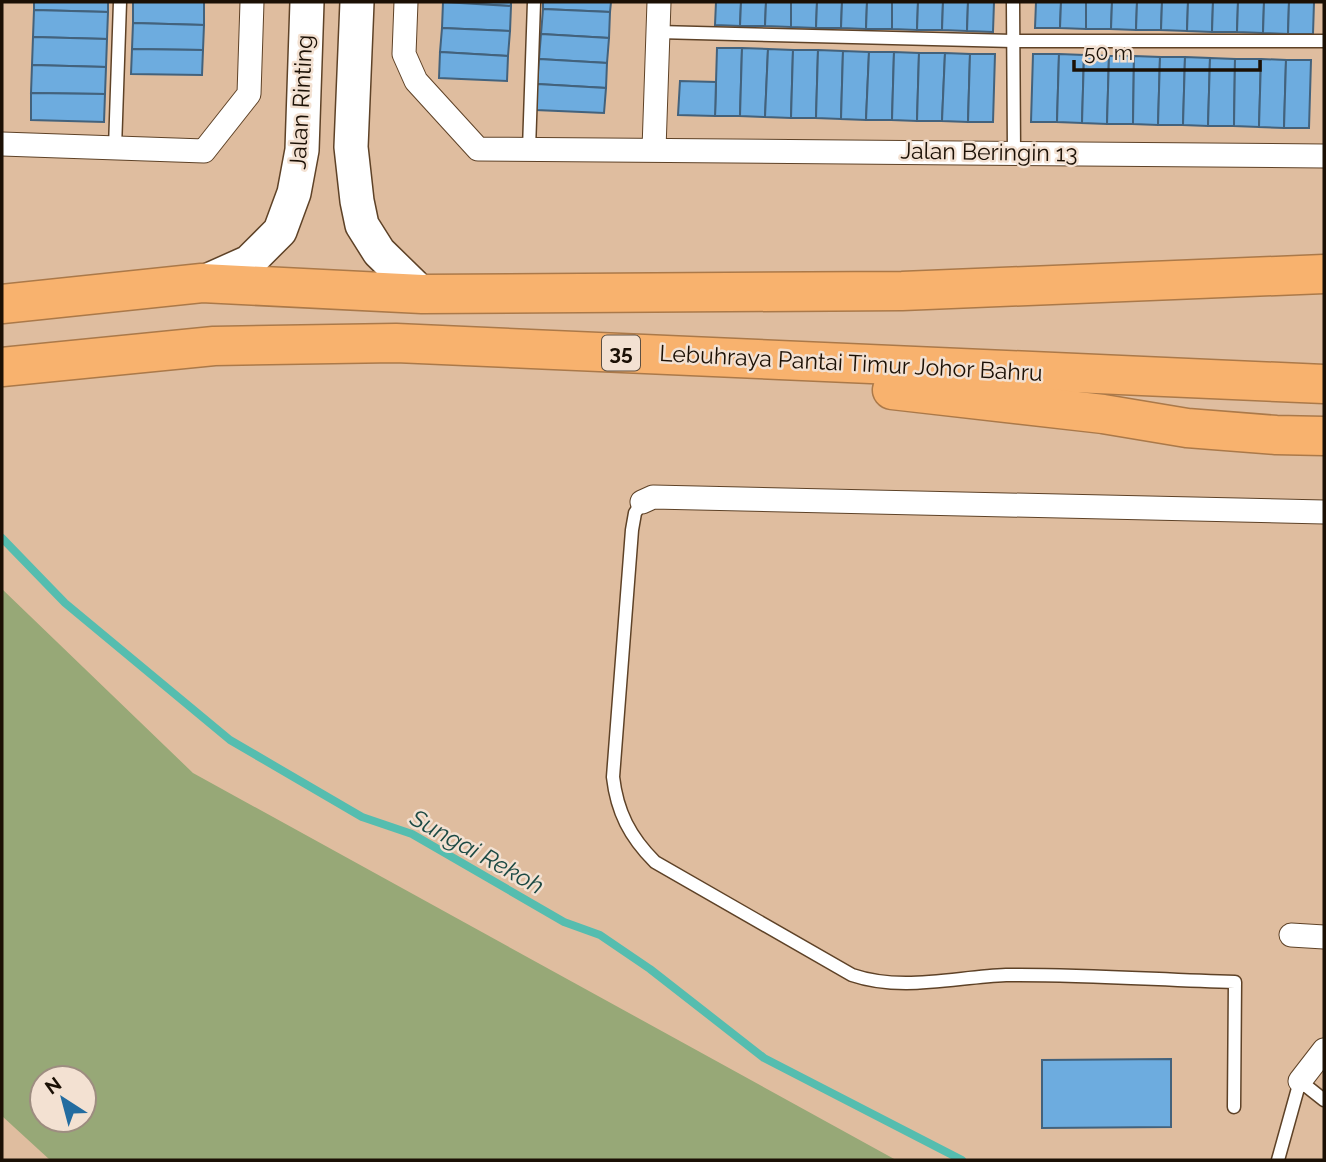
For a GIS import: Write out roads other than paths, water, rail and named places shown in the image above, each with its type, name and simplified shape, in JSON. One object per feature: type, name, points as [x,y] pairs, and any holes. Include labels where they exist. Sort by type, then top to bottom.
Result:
[{"type":"highway","points":[[2,304],[202,283],[422,295],[902,291],[1324,274]]},
{"type":"highway","name":"Lebuhraya Pantai Timur Johor Bahru","points":[[2,368],[214,346],[396,343],[1324,384]]},
{"type":"highway","points":[[478,347],[596,369],[931,393],[1103,414],[1187,428],[1324,436]]},
{"type":"main road","name":"Jalan Rinting","points":[[202,283],[249,262],[280,231],[294,193],[302,150],[307,2]]},
{"type":"main road","points":[[357,2],[351,147],[362,225],[379,252],[422,295]]},
{"type":"street","points":[[2,145],[204,151],[249,94],[252,2]]},
{"type":"street","name":"Jalan Beringin 13","points":[[406,2],[404,54],[416,80],[478,149],[1324,156]]},
{"type":"street","points":[[654,149],[659,2]]},
{"type":"street","points":[[642,502],[653,497],[667,497],[1324,512]]},
{"type":"street","points":[[1291,935],[1324,937]]},
{"type":"street","points":[[1300,1081],[1324,1050]]},
{"type":"lane","points":[[115,148],[120,2]]},
{"type":"lane","points":[[529,149],[534,2]]},
{"type":"lane","points":[[1013,2],[1014,153]]},
{"type":"lane","points":[[658,32],[1013,41],[1324,41]]},
{"type":"lane","points":[[642,502],[635,513],[632,530],[613,777],[621,817],[642,849],[667,869],[852,975],[868,980],[887,983],[949,981],[1004,975],[1236,982],[1234,1107]]},
{"type":"lane","points":[[1278,1160],[1300,1081],[1324,1100]]},
{"type":"waterway","name":"Sungai Rekoh","points":[[2,538],[65,603],[230,740],[362,817],[412,834],[564,922],[600,935],[650,969],[764,1058],[962,1160]]}]
